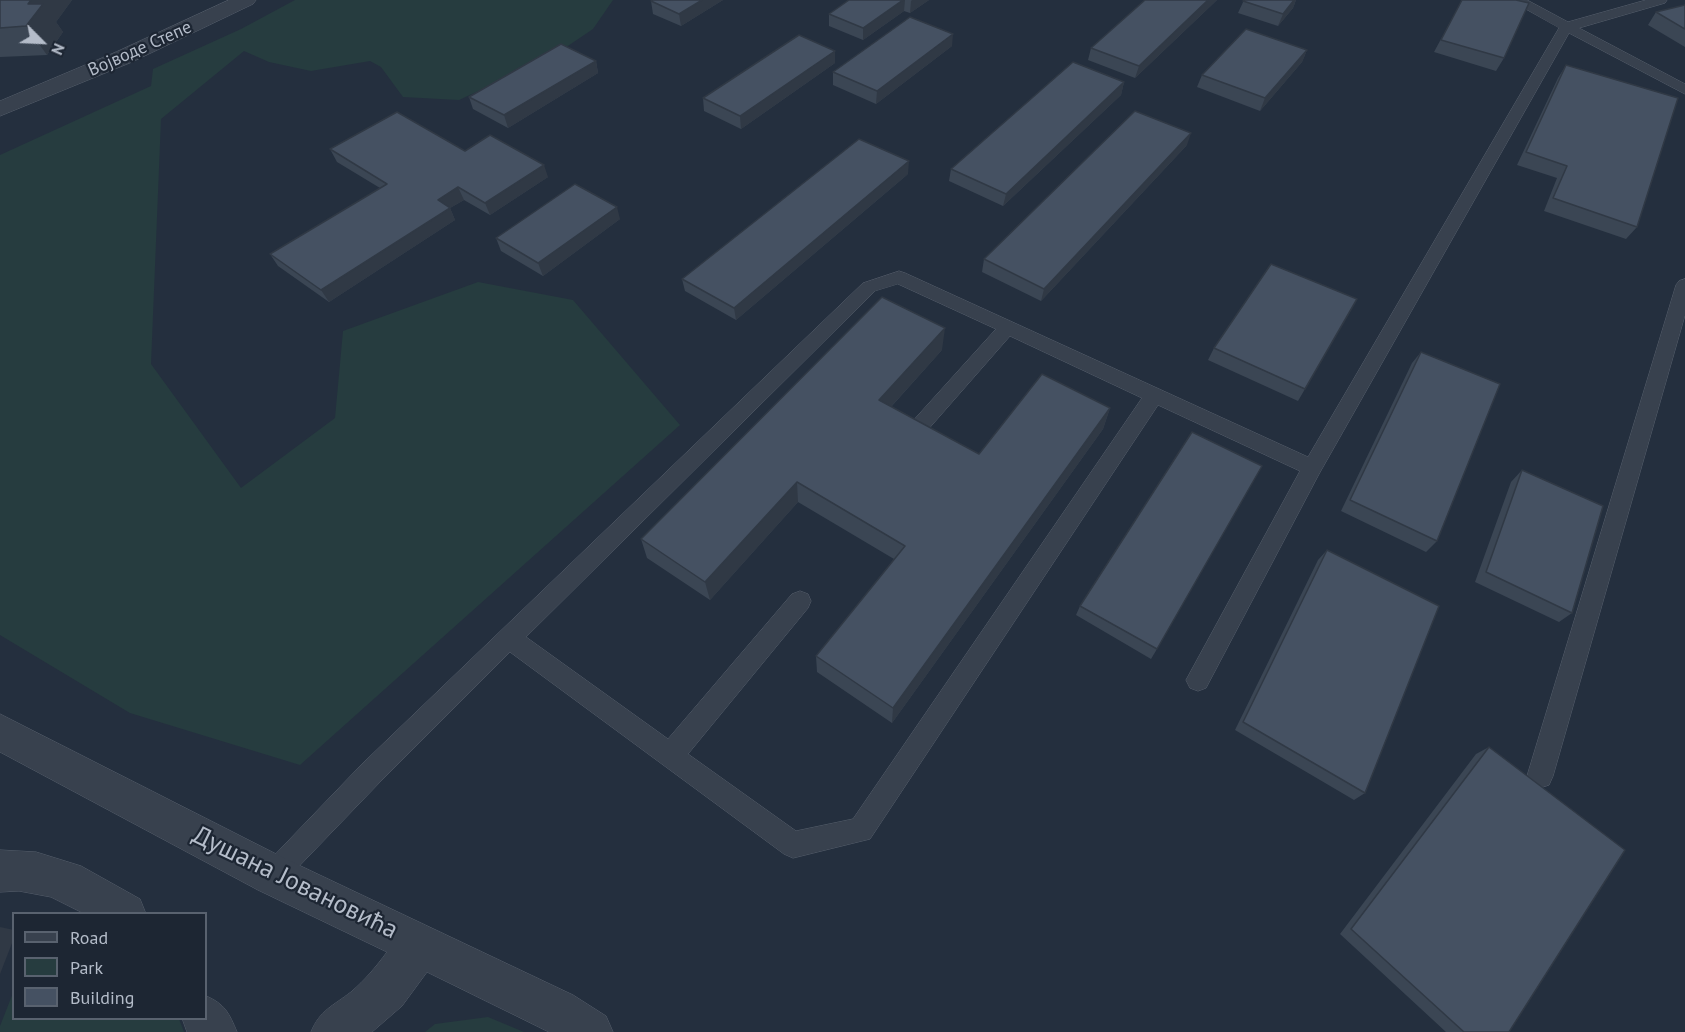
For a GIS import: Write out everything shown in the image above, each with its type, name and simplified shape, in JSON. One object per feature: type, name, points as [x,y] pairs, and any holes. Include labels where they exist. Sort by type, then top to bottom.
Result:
[{"type":"street","name":"Војводе Степе","points":[[0,109],[124,57],[246,0]]},
{"type":"street","name":"Душана Јовановића","points":[[0,732],[273,875],[557,1011],[590,1032]]},
{"type":"street","points":[[0,871],[40,872],[71,881],[122,912]]},
{"type":"street","points":[[334,1032],[368,1007],[386,990],[420,945]]},
{"type":"lane","points":[[1517,0],[1685,90]]},
{"type":"lane","points":[[1198,680],[1312,468],[1566,27],[1660,0]]},
{"type":"lane","points":[[273,875],[371,773],[869,287],[899,277],[1312,468]]},
{"type":"lane","points":[[1540,776],[1685,285]]},
{"type":"lane","points":[[918,428],[1009,326]]},
{"type":"lane","points":[[509,638],[793,845],[861,830],[1155,394]]},
{"type":"lane","points":[[671,755],[800,601]]},
{"type":"green space","points":[[295,0],[613,0],[593,29],[550,58],[459,100],[403,97],[381,67],[370,61],[311,71],[269,62],[244,51],[161,119],[151,364],[241,488],[335,418],[343,331],[478,282],[573,300],[680,425],[300,765],[130,713],[0,635],[0,155],[151,86],[153,69],[241,29]]},
{"type":"green space","points":[[12,996],[12,1020],[179,1020],[184,1032],[0,1032],[0,1026]]},
{"type":"green space","points":[[488,1017],[524,1032],[425,1032],[435,1024]]},
{"type":"building","points":[[0,0],[31,0],[28,4],[43,4],[26,26],[0,28]]},
{"type":"building","points":[[702,0],[679,14],[651,1]]},
{"type":"building","points":[[849,0],[903,0],[863,28],[829,14]]},
{"type":"building","points":[[1145,0],[1208,0],[1139,66],[1091,48]]},
{"type":"building","points":[[1244,0],[1294,0],[1283,14]]},
{"type":"building","points":[[1462,0],[1516,0],[1529,3],[1504,58],[1441,40]]},
{"type":"building","points":[[1685,5],[1685,29],[1656,12]]},
{"type":"building","points":[[910,17],[953,34],[877,91],[833,72]]},
{"type":"building","points":[[1246,29],[1307,50],[1265,98],[1202,75]]},
{"type":"building","points":[[799,35],[835,51],[740,116],[703,98]]},
{"type":"building","points":[[561,44],[596,61],[504,115],[469,97]]},
{"type":"building","points":[[1073,62],[1124,82],[1006,194],[951,169]]},
{"type":"building","points":[[1566,65],[1678,98],[1637,227],[1553,198],[1567,166],[1526,152]]},
{"type":"building","points":[[1135,111],[1191,133],[1044,289],[984,259]]},
{"type":"building","points":[[397,112],[465,151],[490,135],[544,165],[485,203],[458,187],[438,200],[450,208],[321,290],[270,254],[387,184],[330,149]]},
{"type":"building","points":[[859,139],[909,161],[734,308],[682,279]]},
{"type":"building","points":[[575,184],[617,207],[538,263],[496,238]]},
{"type":"building","points":[[1271,264],[1357,299],[1305,389],[1214,348]]},
{"type":"building","points":[[882,297],[945,328],[879,400],[979,454],[1042,374],[1110,408],[893,708],[816,656],[905,546],[797,482],[705,582],[641,539]]},
{"type":"building","points":[[1421,352],[1500,384],[1437,541],[1350,500]]},
{"type":"building","points":[[1192,432],[1262,466],[1157,649],[1080,606]]},
{"type":"building","points":[[1522,470],[1603,506],[1572,613],[1486,572]]},
{"type":"building","points":[[1327,550],[1439,606],[1365,793],[1243,722]]},
{"type":"building","points":[[1489,747],[1625,850],[1509,1032],[1464,1032],[1351,929]]}]
